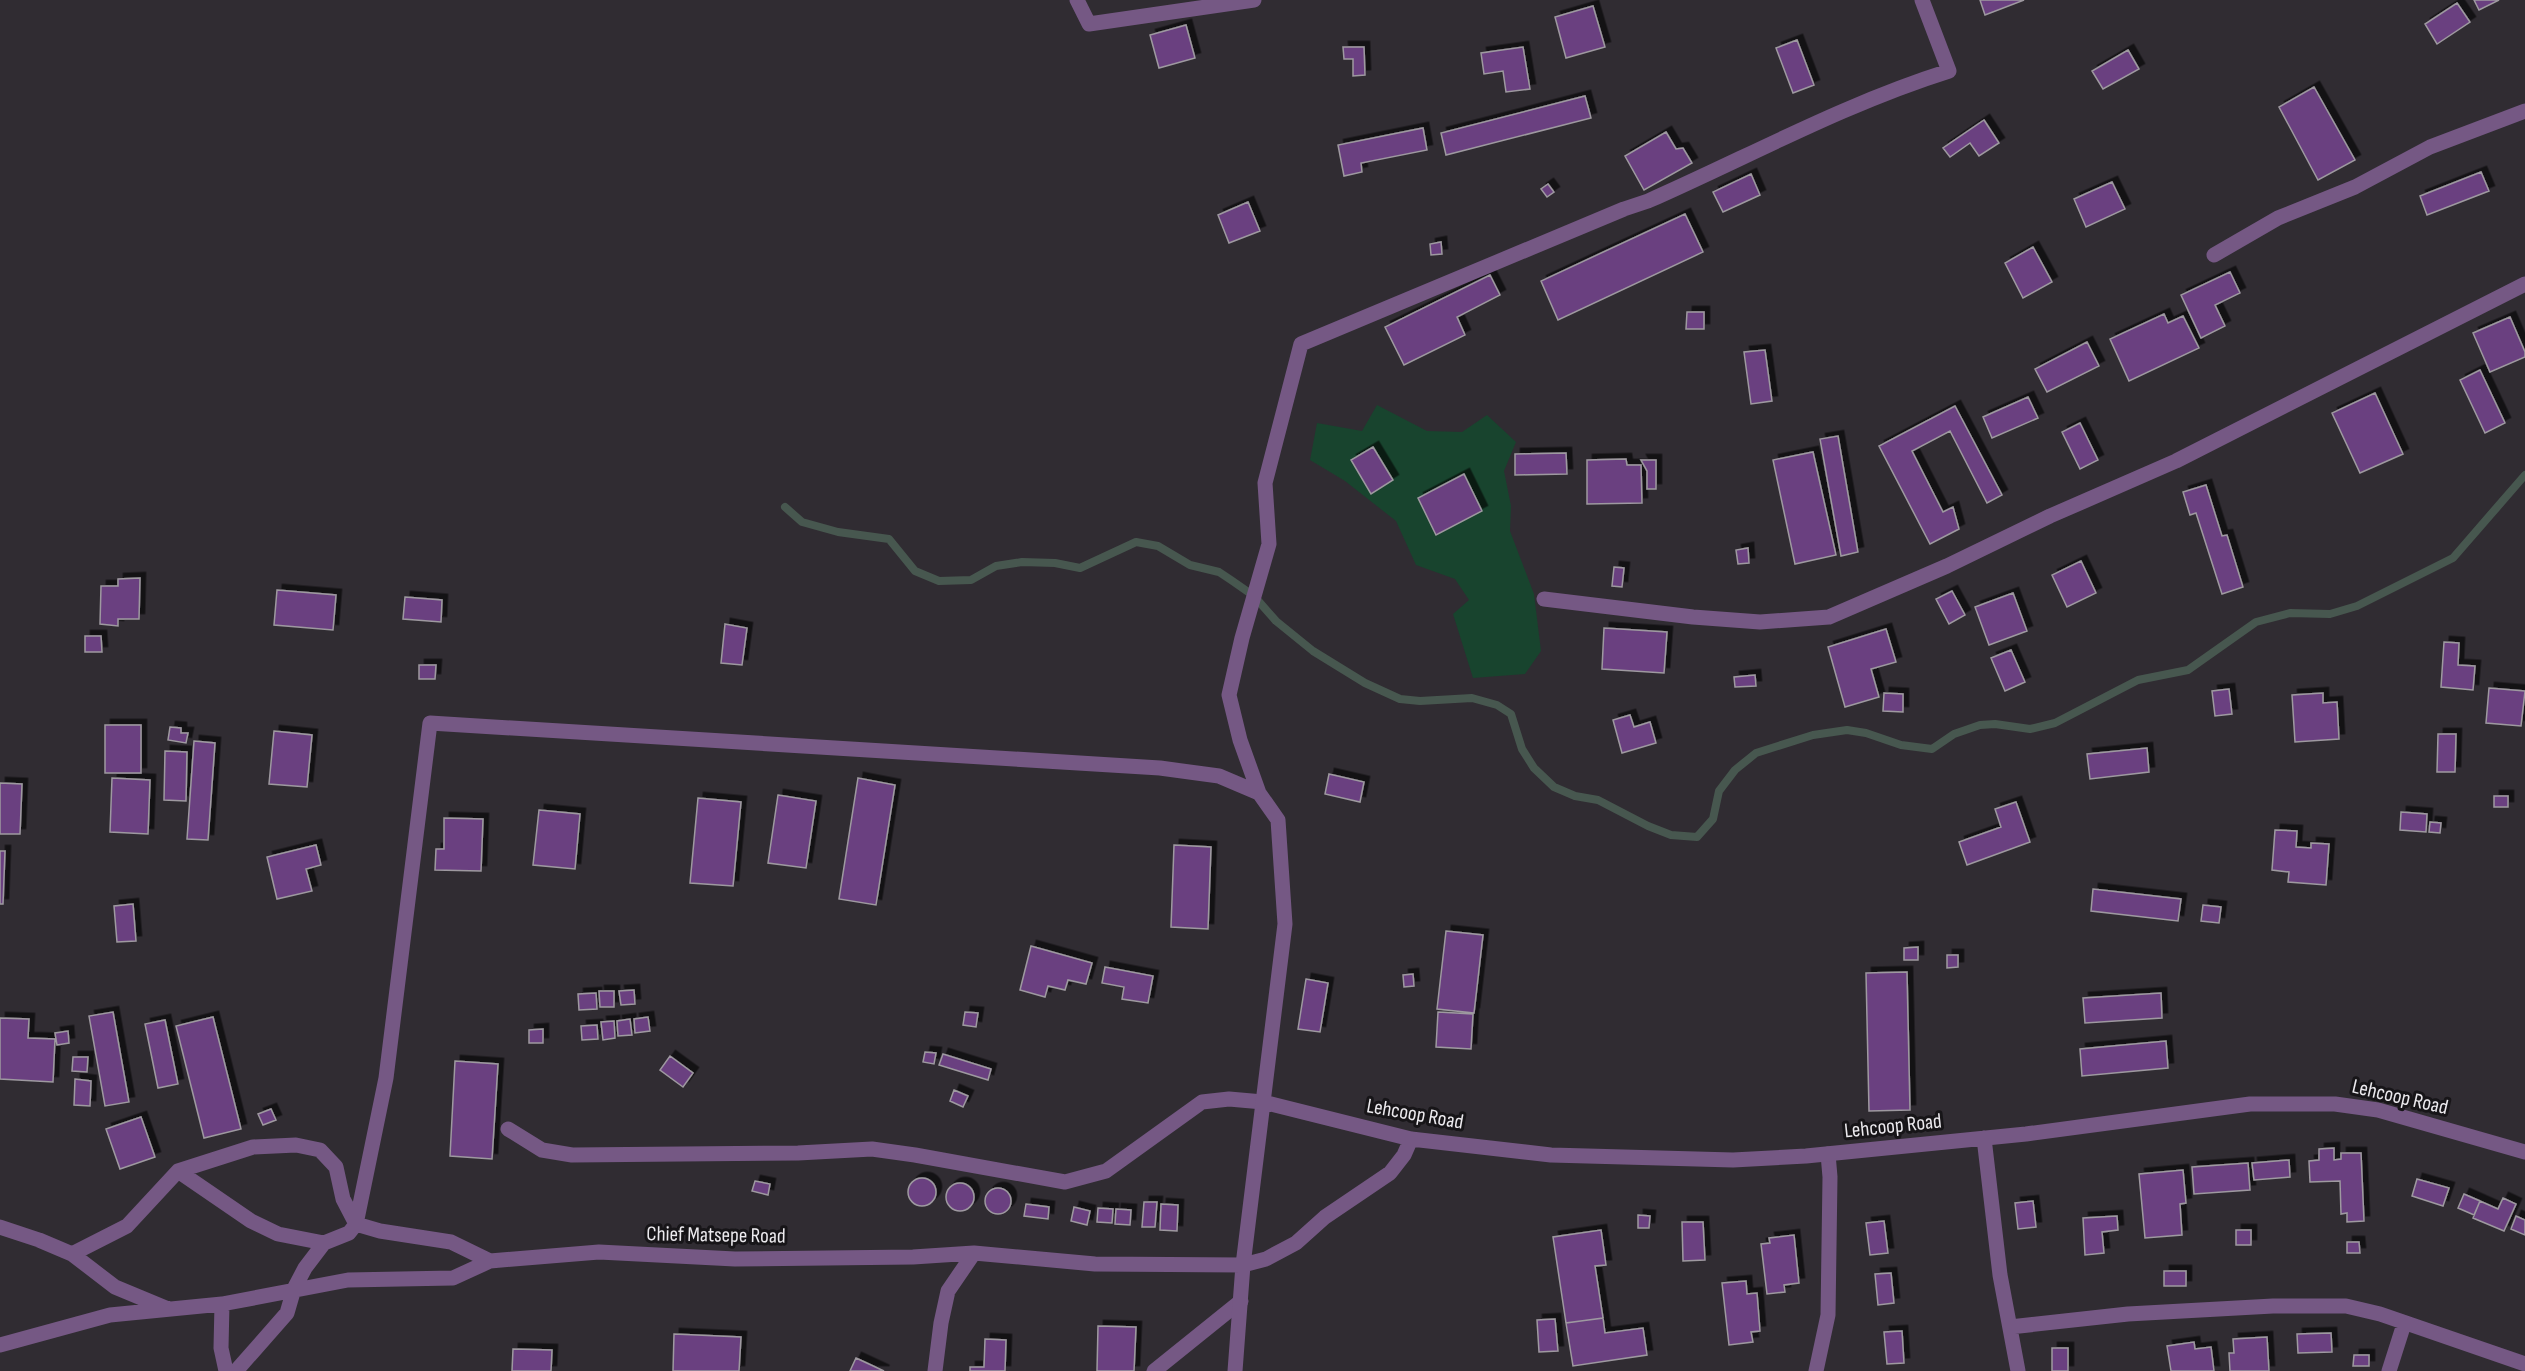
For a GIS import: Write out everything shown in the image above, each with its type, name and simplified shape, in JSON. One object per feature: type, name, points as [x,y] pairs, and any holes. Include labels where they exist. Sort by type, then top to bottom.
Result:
[{"type":"street","points":[[1077,0],[1089,24],[1254,0]]},
{"type":"street","points":[[1235,1371],[1243,1264],[1285,924],[1278,820],[1259,793],[1240,740],[1228,695],[1269,544],[1265,483],[1301,344],[1615,212],[1648,201],[1899,87],[1949,70],[1922,0]]},
{"type":"street","points":[[2214,255],[2278,218],[2355,187],[2430,147],[2525,111]]},
{"type":"street","points":[[1545,599],[1760,622],[1828,617],[1947,566],[2050,516],[2176,461],[2525,284]]},
{"type":"street","points":[[236,1371],[287,1313],[294,1289],[305,1268],[324,1243],[349,1233],[356,1224],[386,1078],[430,723],[1160,768],[1219,776],[1259,793]]},
{"type":"street","name":"Lehcoop Road","points":[[508,1129],[542,1150],[572,1155],[798,1153],[872,1149],[1065,1182],[1106,1171],[1202,1102],[1229,1099],[1263,1102],[1411,1139],[1551,1155],[1733,1160],[1828,1154],[1984,1138],[2250,1104],[2334,1104],[2378,1110],[2525,1152]]},
{"type":"street","points":[[1984,1138],[2000,1275],[2018,1371]]},
{"type":"street","name":"Chief Matsepe Road","points":[[0,1346],[110,1315],[222,1304],[348,1280],[453,1278],[490,1261],[599,1252],[735,1259],[914,1257],[974,1253],[1095,1263],[1243,1264],[1266,1259],[1296,1243],[1325,1217],[1390,1173],[1404,1155],[1411,1139]]},
{"type":"street","points":[[72,1254],[127,1226],[178,1171],[253,1147],[296,1144],[320,1150],[336,1167],[343,1199],[356,1224],[380,1231],[451,1242],[490,1261]]},
{"type":"street","points":[[1816,1371],[1828,1315],[1830,1177],[1828,1154]]},
{"type":"street","points":[[178,1171],[251,1221],[278,1234],[324,1243]]},
{"type":"street","points":[[0,1227],[72,1254],[115,1287],[168,1309]]},
{"type":"street","points":[[935,1371],[948,1291],[974,1253]]},
{"type":"street","points":[[1154,1371],[1241,1301]]},
{"type":"street","points":[[222,1304],[221,1348],[226,1371]]},
{"type":"street","points":[[2010,1327],[2128,1314],[2273,1306],[2346,1306],[2380,1314],[2525,1364]]},
{"type":"street","points":[[2389,1371],[2404,1324]]},
{"type":"green space","points":[[1377,405],[1427,431],[1462,432],[1487,415],[1516,442],[1504,471],[1511,506],[1510,531],[1534,594],[1541,651],[1525,674],[1473,678],[1453,614],[1469,600],[1455,579],[1416,565],[1396,521],[1345,481],[1310,460],[1317,423],[1362,431]]},
{"type":"building","points":[[1980,0],[2024,0],[1985,15]]},
{"type":"building","points":[[2474,0],[2499,0],[2479,10]]},
{"type":"building","points":[[2457,3],[2470,22],[2437,44],[2425,24]]},
{"type":"building","points":[[1593,6],[1605,47],[1566,58],[1555,17]]},
{"type":"building","points":[[1186,25],[1195,58],[1159,68],[1150,35]]},
{"type":"building","points":[[1797,40],[1814,85],[1793,93],[1776,48]]},
{"type":"building","points":[[1343,47],[1364,47],[1365,75],[1353,76],[1353,59],[1344,59]]},
{"type":"building","points":[[1523,47],[1530,89],[1506,92],[1503,71],[1484,74],[1481,53]]},
{"type":"building","points":[[2128,50],[2139,69],[2103,89],[2092,71]]},
{"type":"building","points":[[2314,87],[2355,160],[2318,180],[2279,107]]},
{"type":"building","points":[[1585,96],[1591,118],[1446,155],[1441,133]]},
{"type":"building","points":[[1984,120],[1999,143],[1979,156],[1970,143],[1950,157],[1943,148]]},
{"type":"building","points":[[1423,128],[1427,150],[1361,163],[1362,172],[1344,176],[1338,145]]},
{"type":"building","points":[[1666,132],[1676,149],[1683,148],[1692,163],[1644,190],[1625,156]]},
{"type":"building","points":[[2481,172],[2489,191],[2427,215],[2420,196]]},
{"type":"building","points":[[1751,174],[1760,195],[1723,212],[1713,192]]},
{"type":"building","points":[[2112,182],[2125,209],[2086,227],[2074,199]]},
{"type":"building","points":[[1548,184],[1554,192],[1547,197],[1541,189]]},
{"type":"building","points":[[1248,202],[1260,231],[1229,243],[1218,215]]},
{"type":"building","points":[[1685,214],[1703,252],[1558,320],[1541,281]]},
{"type":"building","points":[[1441,242],[1442,254],[1431,255],[1430,244]]},
{"type":"building","points":[[2033,247],[2052,282],[2023,298],[2005,263]]},
{"type":"building","points":[[2230,272],[2240,293],[2215,305],[2225,326],[2201,338],[2181,295]]},
{"type":"building","points":[[1490,275],[1500,295],[1457,317],[1465,335],[1404,365],[1385,327]]},
{"type":"building","points":[[1687,312],[1704,312],[1704,329],[1686,329]]},
{"type":"building","points":[[2164,314],[2168,323],[2183,316],[2199,348],[2129,381],[2110,339]]},
{"type":"building","points":[[2510,317],[2525,357],[2490,372],[2473,333]]},
{"type":"building","points":[[2087,342],[2099,366],[2047,392],[2035,369]]},
{"type":"building","points":[[1765,350],[1772,401],[1751,404],[1744,352]]},
{"type":"building","points":[[2480,370],[2505,423],[2485,433],[2460,380]]},
{"type":"building","points":[[2375,393],[2403,454],[2360,473],[2332,413]]},
{"type":"building","points":[[2028,397],[2038,418],[1992,438],[1983,417]]},
{"type":"building","points":[[1955,406],[2002,495],[1987,503],[1950,431],[1912,451],[1943,512],[1953,507],[1959,529],[1930,544],[1879,446]]},
{"type":"building","points":[[2080,423],[2098,460],[2080,469],[2062,432]]},
{"type":"building","points":[[1838,436],[1858,552],[1841,556],[1820,439]]},
{"type":"building","points":[[1373,447],[1393,480],[1371,494],[1351,460]]},
{"type":"building","points":[[1813,452],[1836,555],[1795,564],[1773,460]]},
{"type":"building","points":[[1566,453],[1567,474],[1515,475],[1515,454]]},
{"type":"building","points":[[1626,459],[1627,465],[1641,465],[1642,503],[1587,504],[1587,460]]},
{"type":"building","points":[[1641,460],[1656,460],[1656,489],[1647,489],[1647,471]]},
{"type":"building","points":[[1464,474],[1482,511],[1436,535],[1418,498]]},
{"type":"building","points":[[2206,485],[2222,536],[2227,535],[2243,587],[2222,594],[2196,513],[2190,515],[2183,492]]},
{"type":"building","points":[[1748,548],[1749,563],[1738,564],[1736,550]]},
{"type":"building","points":[[2081,561],[2096,593],[2067,607],[2052,575]]},
{"type":"building","points":[[1614,567],[1624,568],[1622,587],[1612,586]]},
{"type":"building","points":[[140,578],[139,619],[118,619],[118,626],[100,624],[101,586],[118,586],[118,579]]},
{"type":"building","points":[[277,590],[336,595],[333,630],[274,625]]},
{"type":"building","points":[[1952,591],[1965,615],[1949,624],[1936,599]]},
{"type":"building","points":[[2013,593],[2027,631],[1989,645],[1975,607]]},
{"type":"building","points":[[405,597],[442,600],[441,622],[403,619]]},
{"type":"building","points":[[725,624],[747,628],[742,665],[721,663]]},
{"type":"building","points":[[1604,628],[1667,632],[1664,673],[1602,669]]},
{"type":"building","points":[[1886,629],[1896,662],[1871,669],[1879,697],[1845,707],[1828,647]]},
{"type":"building","points":[[85,636],[101,636],[102,652],[85,652]]},
{"type":"building","points":[[2444,642],[2459,643],[2458,665],[2475,666],[2473,690],[2441,687]]},
{"type":"building","points":[[2011,650],[2025,682],[2005,691],[1991,658]]},
{"type":"building","points":[[419,665],[436,665],[435,679],[419,679]]},
{"type":"building","points":[[1755,675],[1756,686],[1735,687],[1734,677]]},
{"type":"building","points":[[2489,688],[2525,691],[2521,726],[2486,723]]},
{"type":"building","points":[[2229,689],[2232,714],[2215,716],[2212,691]]},
{"type":"building","points":[[1884,693],[1903,694],[1903,712],[1883,711]]},
{"type":"building","points":[[2323,693],[2323,703],[2337,702],[2339,739],[2295,742],[2292,695]]},
{"type":"building","points":[[1630,715],[1634,727],[1650,722],[1656,743],[1622,753],[1613,720]]},
{"type":"building","points":[[105,725],[141,725],[141,773],[105,773]]},
{"type":"building","points":[[170,727],[181,728],[181,733],[188,733],[186,743],[168,740]]},
{"type":"building","points":[[274,731],[312,735],[307,787],[269,784]]},
{"type":"building","points":[[2438,734],[2456,734],[2455,772],[2437,772]]},
{"type":"building","points":[[194,741],[215,743],[208,840],[187,839]]},
{"type":"building","points":[[2147,748],[2149,772],[2090,779],[2087,754]]},
{"type":"building","points":[[165,751],[187,752],[186,801],[164,800]]},
{"type":"building","points":[[1329,774],[1364,782],[1360,802],[1325,794]]},
{"type":"building","points":[[112,778],[150,780],[148,834],[110,832]]},
{"type":"building","points":[[858,778],[895,785],[876,905],[839,899]]},
{"type":"building","points":[[0,783],[22,784],[20,834],[0,834]]},
{"type":"building","points":[[778,795],[816,801],[806,868],[768,863]]},
{"type":"building","points":[[2494,796],[2508,796],[2508,807],[2494,807]]},
{"type":"building","points":[[698,798],[741,802],[733,886],[690,883]]},
{"type":"building","points":[[2016,802],[2030,842],[1967,865],[1959,842],[2001,827],[1995,809]]},
{"type":"building","points":[[539,810],[580,814],[575,869],[533,865]]},
{"type":"building","points":[[2401,812],[2427,814],[2426,832],[2400,830]]},
{"type":"building","points":[[444,818],[483,819],[481,871],[435,870],[436,849],[444,849]]},
{"type":"building","points":[[2430,822],[2441,823],[2440,833],[2429,832]]},
{"type":"building","points":[[2275,830],[2297,831],[2296,847],[2311,848],[2311,843],[2329,844],[2326,885],[2288,882],[2289,872],[2272,870]]},
{"type":"building","points":[[316,845],[321,865],[306,869],[312,891],[277,899],[267,857]]},
{"type":"building","points":[[1174,845],[1211,847],[1208,929],[1171,927]]},
{"type":"building","points":[[0,851],[5,851],[3,904],[0,904]]},
{"type":"building","points":[[2093,889],[2181,899],[2178,921],[2091,911]]},
{"type":"building","points":[[133,904],[136,941],[117,942],[114,906]]},
{"type":"building","points":[[2203,905],[2221,907],[2219,923],[2201,921]]},
{"type":"building","points":[[1446,931],[1483,935],[1474,1013],[1437,1009]]},
{"type":"building","points":[[1031,946],[1092,963],[1086,984],[1068,980],[1065,990],[1048,986],[1045,997],[1020,990]]},
{"type":"building","points":[[1918,947],[1918,960],[1904,960],[1904,948]]},
{"type":"building","points":[[1947,955],[1958,955],[1958,967],[1947,968]]},
{"type":"building","points":[[1105,967],[1153,976],[1148,1003],[1122,999],[1124,987],[1102,983]]},
{"type":"building","points":[[1907,972],[1910,1110],[1869,1111],[1866,973]]},
{"type":"building","points":[[1413,974],[1414,986],[1404,987],[1403,975]]},
{"type":"building","points":[[1306,979],[1328,983],[1320,1032],[1298,1029]]},
{"type":"building","points":[[634,990],[635,1004],[621,1005],[619,991]]},
{"type":"building","points":[[599,991],[614,991],[614,1007],[600,1007]]},
{"type":"building","points":[[596,993],[597,1009],[579,1010],[578,994]]},
{"type":"building","points":[[2161,993],[2162,1018],[2085,1023],[2083,998]]},
{"type":"building","points":[[113,1012],[129,1102],[105,1106],[89,1016]]},
{"type":"building","points":[[965,1012],[978,1013],[976,1027],[963,1025]]},
{"type":"building","points":[[1438,1012],[1473,1014],[1471,1049],[1436,1047]]},
{"type":"building","points":[[213,1017],[241,1129],[204,1138],[176,1026]]},
{"type":"building","points":[[648,1017],[650,1031],[635,1033],[634,1019]]},
{"type":"building","points":[[0,1018],[29,1019],[28,1038],[55,1039],[53,1082],[0,1079]]},
{"type":"building","points":[[630,1019],[632,1035],[618,1036],[617,1021]]},
{"type":"building","points":[[165,1020],[178,1084],[158,1088],[145,1024]]},
{"type":"building","points":[[614,1021],[615,1038],[603,1040],[601,1022]]},
{"type":"building","points":[[597,1025],[598,1039],[582,1040],[581,1026]]},
{"type":"building","points":[[543,1029],[543,1043],[529,1043],[529,1030]]},
{"type":"building","points":[[68,1031],[69,1043],[57,1045],[55,1033]]},
{"type":"building","points":[[2166,1041],[2168,1068],[2082,1076],[2080,1049]]},
{"type":"building","points":[[925,1052],[936,1053],[934,1064],[923,1062]]},
{"type":"building","points":[[943,1054],[991,1069],[988,1080],[939,1065]]},
{"type":"building","points":[[670,1056],[693,1073],[683,1087],[660,1070]]},
{"type":"building","points":[[73,1057],[88,1057],[87,1072],[72,1071]]},
{"type":"building","points":[[455,1061],[498,1064],[492,1159],[450,1156]]},
{"type":"building","points":[[75,1079],[91,1081],[90,1106],[74,1105]]},
{"type":"building","points":[[954,1090],[968,1096],[963,1107],[950,1101]]},
{"type":"building","points":[[271,1109],[276,1120],[263,1125],[258,1114]]},
{"type":"building","points":[[141,1117],[155,1157],[120,1169],[106,1129]]},
{"type":"building","points":[[2334,1148],[2334,1160],[2341,1159],[2341,1153],[2361,1153],[2364,1221],[2347,1222],[2347,1213],[2341,1214],[2340,1181],[2310,1182],[2309,1161],[2319,1160],[2319,1149]]},
{"type":"building","points":[[2289,1160],[2290,1177],[2254,1180],[2252,1163]]},
{"type":"building","points":[[2248,1163],[2250,1190],[2194,1194],[2192,1167]]},
{"type":"building","points":[[2183,1170],[2186,1203],[2180,1204],[2182,1235],[2145,1238],[2139,1174]]},
{"type":"building","points":[[922,1178],[932,1182],[936,1192],[932,1202],[922,1206],[912,1202],[908,1192],[912,1182]]},
{"type":"building","points":[[2417,1179],[2449,1188],[2443,1206],[2412,1196]]},
{"type":"building","points":[[755,1181],[770,1184],[768,1195],[752,1191]]},
{"type":"building","points":[[960,1183],[970,1187],[974,1197],[970,1207],[960,1211],[950,1207],[946,1197],[950,1187]]},
{"type":"building","points":[[998,1188],[1007,1192],[1011,1201],[1007,1210],[998,1214],[989,1210],[985,1201],[989,1192]]},
{"type":"building","points":[[2464,1194],[2480,1201],[2474,1215],[2458,1208]]},
{"type":"building","points":[[2503,1198],[2516,1204],[2504,1231],[2473,1218],[2480,1201],[2498,1209]]},
{"type":"building","points":[[2033,1201],[2036,1227],[2018,1229],[2015,1203]]},
{"type":"building","points":[[1144,1202],[1157,1202],[1155,1227],[1142,1227]]},
{"type":"building","points":[[1026,1204],[1049,1207],[1048,1219],[1024,1216]]},
{"type":"building","points":[[1161,1204],[1178,1205],[1177,1231],[1160,1230]]},
{"type":"building","points":[[1074,1207],[1090,1211],[1087,1225],[1071,1221]]},
{"type":"building","points":[[1098,1208],[1113,1209],[1112,1223],[1097,1222]]},
{"type":"building","points":[[1116,1209],[1131,1210],[1130,1225],[1115,1224]]},
{"type":"building","points":[[1638,1215],[1650,1216],[1649,1228],[1638,1228]]},
{"type":"building","points":[[2117,1216],[2118,1230],[2102,1232],[2104,1253],[2085,1255],[2083,1218]]},
{"type":"building","points":[[2516,1216],[2525,1220],[2525,1235],[2511,1229]]},
{"type":"building","points":[[1884,1221],[1888,1253],[1870,1255],[1866,1223]]},
{"type":"building","points":[[1682,1222],[1703,1222],[1705,1260],[1683,1261]]},
{"type":"building","points":[[1601,1230],[1606,1265],[1595,1266],[1603,1318],[1566,1323],[1553,1237]]},
{"type":"building","points":[[2236,1230],[2251,1230],[2251,1245],[2236,1245]]},
{"type":"building","points":[[1794,1235],[1799,1283],[1784,1285],[1785,1292],[1767,1294],[1761,1244],[1770,1243],[1769,1238]]},
{"type":"building","points":[[2347,1242],[2359,1242],[2360,1253],[2347,1253]]},
{"type":"building","points":[[2164,1271],[2186,1271],[2186,1286],[2164,1286]]},
{"type":"building","points":[[1891,1273],[1894,1303],[1878,1305],[1875,1274]]},
{"type":"building","points":[[1746,1281],[1747,1294],[1757,1293],[1760,1331],[1751,1332],[1753,1342],[1729,1345],[1722,1283]]},
{"type":"building","points":[[1603,1318],[1605,1333],[1643,1328],[1647,1355],[1573,1366],[1566,1323]]},
{"type":"building","points":[[1555,1319],[1558,1351],[1539,1352],[1537,1320]]},
{"type":"building","points":[[1098,1326],[1136,1327],[1134,1371],[1097,1371]]},
{"type":"building","points":[[1902,1331],[1904,1363],[1887,1364],[1884,1332]]},
{"type":"building","points":[[2331,1333],[2332,1352],[2298,1353],[2297,1334]]},
{"type":"building","points":[[674,1334],[741,1337],[739,1371],[673,1371]]},
{"type":"building","points":[[2267,1337],[2269,1371],[2230,1371],[2229,1353],[2234,1353],[2233,1339]]},
{"type":"building","points":[[985,1339],[1006,1340],[1005,1371],[970,1371],[970,1367],[984,1367]]},
{"type":"building","points":[[2194,1342],[2195,1349],[2211,1347],[2214,1371],[2171,1371],[2167,1346]]},
{"type":"building","points":[[2052,1348],[2068,1348],[2068,1371],[2052,1371]]},
{"type":"building","points":[[513,1349],[552,1350],[551,1371],[512,1371]]},
{"type":"building","points":[[2354,1355],[2369,1355],[2369,1366],[2353,1366]]},
{"type":"building","points":[[856,1358],[884,1371],[850,1371]]},
{"type":"waterway","points":[[785,507],[802,522],[838,532],[889,539],[915,571],[939,581],[971,580],[996,566],[1022,562],[1055,563],[1080,568],[1136,542],[1158,546],[1190,565],[1219,572],[1254,596],[1276,621],[1313,651],[1365,683],[1400,699],[1420,701],[1472,698],[1497,705],[1511,714],[1522,749],[1534,768],[1554,787],[1575,796],[1598,800],[1648,826],[1671,835],[1697,837],[1713,819],[1719,791],[1735,770],[1756,753],[1813,735],[1847,730],[1866,733],[1901,745],[1932,749],[1954,734],[1980,725],[1995,724],[2030,729],[2055,723],[2138,680],[2188,670],[2256,622],[2290,613],[2330,614],[2357,606],[2453,558],[2525,475]]}]
